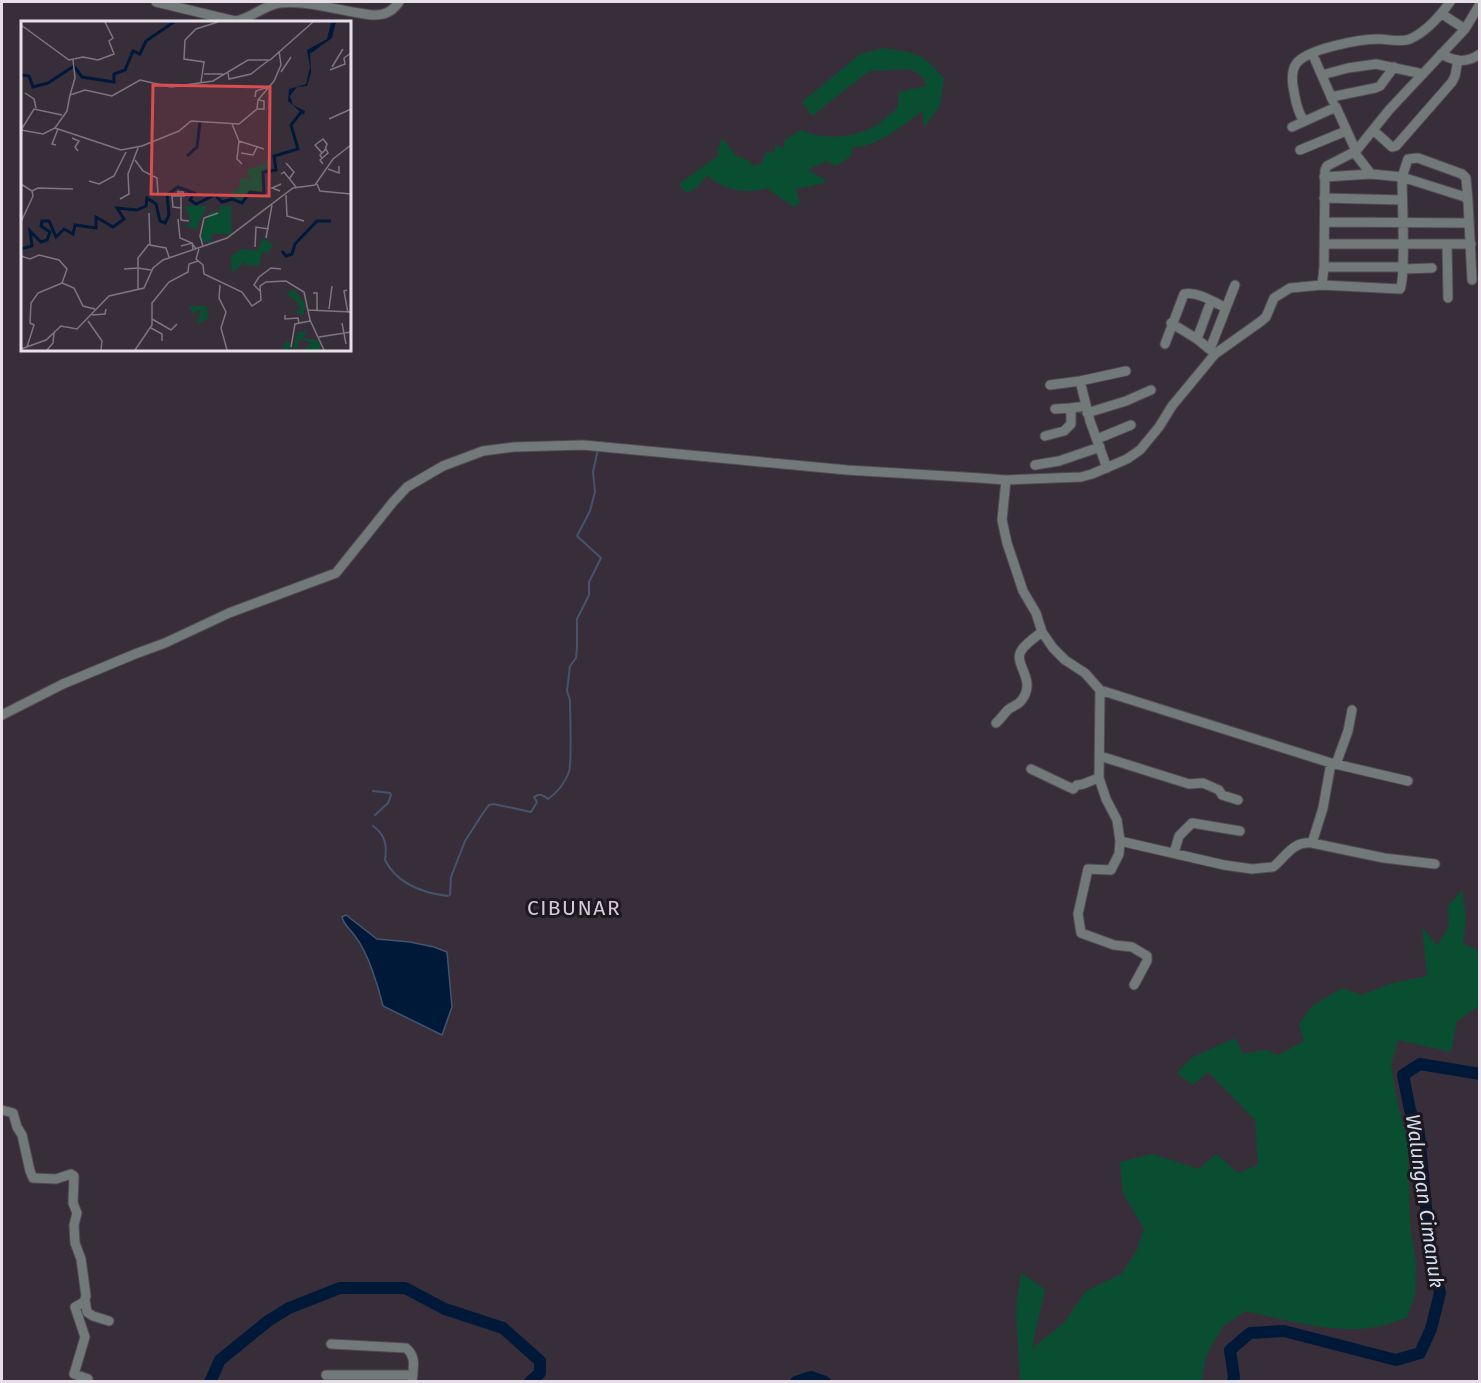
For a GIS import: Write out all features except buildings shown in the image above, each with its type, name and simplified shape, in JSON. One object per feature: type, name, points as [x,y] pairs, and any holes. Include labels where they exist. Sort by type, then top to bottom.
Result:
[{"type":"street","points":[[156,2],[235,21],[277,4],[288,2],[383,15],[390,12],[399,2]]},
{"type":"street","points":[[1304,121],[1300,116],[1294,96],[1293,71],[1302,58],[1365,39],[1402,41],[1410,39],[1442,14],[1450,2]]},
{"type":"street","points":[[1322,285],[1325,244],[1324,177],[1327,166],[1355,151],[1465,29],[1479,4]]},
{"type":"street","points":[[1442,14],[1465,29]]},
{"type":"street","points":[[1312,54],[1355,151],[1371,174]]},
{"type":"street","points":[[1441,54],[1458,60],[1473,59],[1479,54]]},
{"type":"street","points":[[1373,130],[1392,147],[1396,146],[1452,82],[1458,60]]},
{"type":"street","points":[[1322,75],[1366,64],[1394,67],[1423,74]]},
{"type":"street","points":[[1331,97],[1380,86],[1394,67]]},
{"type":"street","points":[[1292,127],[1336,107]]},
{"type":"street","points":[[1300,150],[1346,131]]},
{"type":"street","points":[[1213,351],[1260,322],[1266,317],[1271,302],[1290,288],[1322,285],[1400,289],[1402,287],[1402,177],[1408,159],[1412,157],[1458,171],[1466,178],[1472,280]]},
{"type":"street","points":[[1324,177],[1371,174],[1402,177],[1465,197],[1468,201]]},
{"type":"street","points":[[1324,198],[1402,200]]},
{"type":"street","points":[[1325,222],[1469,223]]},
{"type":"street","points":[[1325,244],[1471,244]]},
{"type":"street","points":[[1447,244],[1448,298]]},
{"type":"street","points":[[1324,267],[1432,268]]},
{"type":"street","points":[[2,715],[63,684],[165,643],[229,613],[336,573],[407,487],[443,466],[483,451],[514,447],[599,447],[847,470],[1006,480],[1082,477],[1127,459],[1140,450],[1159,427],[1213,351],[1235,285]]},
{"type":"street","points":[[1165,344],[1184,294],[1190,293],[1226,308]]},
{"type":"street","points":[[1197,339],[1211,301]]},
{"type":"street","points":[[1172,323],[1213,351]]},
{"type":"street","points":[[1050,385],[1126,371]]},
{"type":"street","points":[[1080,381],[1087,410],[1107,468]]},
{"type":"street","points":[[1055,409],[1087,410],[1126,401],[1151,390]]},
{"type":"street","points":[[1045,436],[1064,431],[1071,424],[1071,408]]},
{"type":"street","points":[[1035,465],[1059,461],[1131,425]]},
{"type":"street","points":[[1006,480],[1002,520],[1016,574],[1023,591],[1036,613],[1042,632],[1059,654],[1085,672],[1100,690],[1334,763],[1408,782]]},
{"type":"street","points":[[996,723],[1022,700],[1027,677],[1019,656],[1021,650],[1042,632]]},
{"type":"street","points":[[1100,690],[1099,779],[1117,820],[1119,854],[1111,870],[1088,869],[1078,916],[1081,933],[1114,945],[1132,947],[1147,956],[1147,961],[1134,985]]},
{"type":"street","points":[[1312,843],[1334,763],[1348,731],[1352,710]]},
{"type":"street","points":[[1100,756],[1189,784],[1203,783],[1219,790],[1222,795],[1238,800]]},
{"type":"street","points":[[1031,769],[1073,789],[1077,785],[1085,785],[1093,779],[1099,779]]},
{"type":"street","points":[[1174,853],[1179,836],[1192,823],[1240,831]]},
{"type":"street","points":[[1119,841],[1224,865],[1265,869],[1273,867],[1291,849],[1301,843],[1312,843],[1384,858],[1435,864]]},
{"type":"street","points":[[2,1110],[14,1113],[33,1179],[56,1179],[71,1174],[74,1176],[73,1203],[77,1213],[74,1229],[75,1243],[81,1259],[87,1312],[109,1321]]},
{"type":"street","points":[[86,1300],[75,1307],[85,1337],[74,1374],[88,1379]]},
{"type":"street","points":[[326,1375],[412,1378],[414,1361],[412,1353],[406,1348],[331,1344]]},
{"type":"green space","points":[[883,48],[918,55],[930,63],[944,79],[940,106],[924,127],[922,111],[879,140],[861,147],[852,147],[851,156],[836,166],[826,161],[808,170],[824,179],[825,183],[796,189],[800,203],[793,207],[767,188],[751,191],[735,190],[707,175],[698,187],[686,193],[679,184],[719,155],[717,151],[722,138],[736,156],[748,160],[753,166],[762,163],[766,151],[774,153],[775,145],[784,148],[785,140],[801,130],[831,137],[852,135],[880,123],[898,107],[899,92],[927,86],[922,76],[910,69],[869,71],[812,116],[802,102],[860,54]]},
{"type":"green space","points":[[1462,890],[1466,919],[1463,944],[1479,950],[1479,1006],[1457,1021],[1451,1052],[1398,1040],[1391,1065],[1398,1105],[1408,1141],[1410,1225],[1416,1263],[1415,1294],[1407,1318],[1364,1329],[1348,1329],[1313,1326],[1246,1311],[1223,1326],[1206,1356],[1202,1381],[1020,1381],[1016,1309],[1021,1273],[1045,1289],[1032,1348],[1064,1323],[1086,1291],[1121,1274],[1136,1252],[1144,1229],[1123,1193],[1120,1162],[1152,1154],[1199,1169],[1216,1154],[1238,1173],[1258,1165],[1255,1120],[1208,1072],[1193,1085],[1177,1073],[1191,1058],[1235,1038],[1243,1054],[1265,1050],[1278,1055],[1304,1041],[1299,1024],[1312,1006],[1342,988],[1362,995],[1389,984],[1427,976],[1422,926],[1437,946],[1449,926],[1448,906]]},
{"type":"water","points":[[346,915],[377,939],[410,942],[447,952],[452,1007],[442,1035],[383,1006],[364,951],[343,920],[342,917]]},
{"type":"waterway","points":[[450,895],[451,877],[465,841],[489,805],[494,804],[531,812],[537,802],[534,797],[541,795],[548,799],[555,794],[569,772],[570,700],[567,691],[570,666],[576,658],[577,619],[589,595],[589,582],[601,558],[577,536],[590,511],[595,492],[593,472],[598,449]]},
{"type":"waterway","points":[[373,791],[391,795],[388,803],[375,815]]},
{"type":"waterway","points":[[373,826],[383,837],[386,845],[385,860],[396,875],[420,890],[448,896]]},
{"type":"waterway","name":"Walungan Cimanuk","points":[[1233,1382],[1230,1350],[1250,1333],[1284,1331],[1396,1360],[1420,1353],[1431,1329],[1440,1293],[1430,1249],[1419,1134],[1410,1110],[1403,1075],[1420,1064],[1480,1074]]},
{"type":"waterway","name":"Walungan Cimanuk","points":[[210,1382],[220,1360],[268,1321],[289,1308],[340,1288],[405,1288],[445,1309],[503,1328],[540,1361],[540,1373],[530,1382]]},
{"type":"waterway","name":"Walungan Cimanuk","points":[[796,1382],[811,1377],[825,1382]]},
{"type":"district","name":"CIBUNAR","points":[[574,908]]}]
